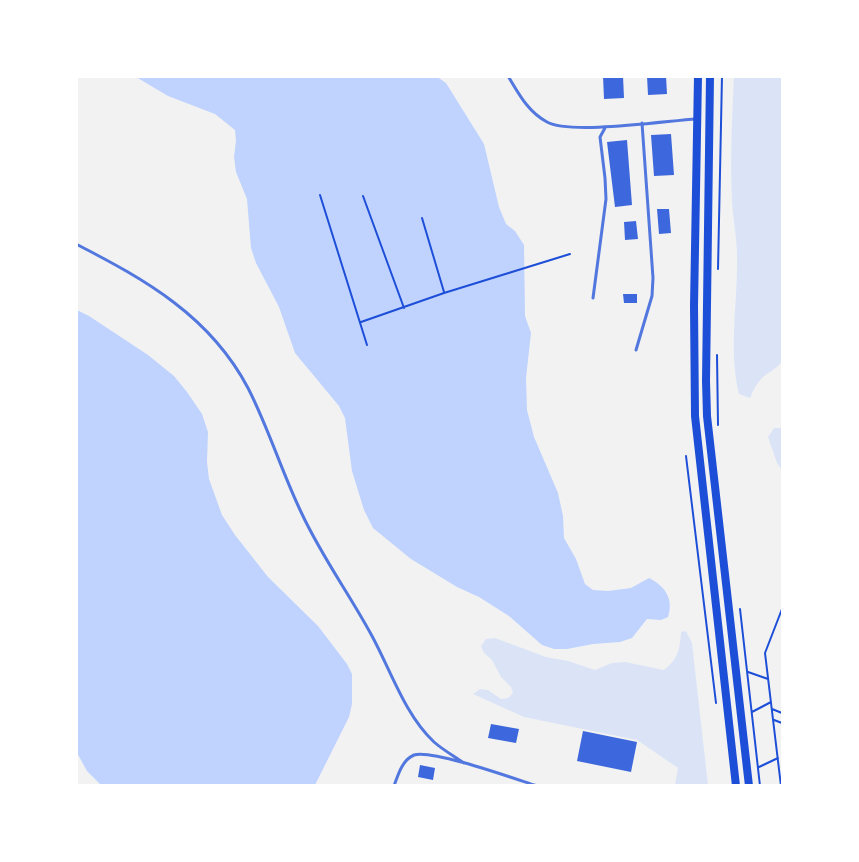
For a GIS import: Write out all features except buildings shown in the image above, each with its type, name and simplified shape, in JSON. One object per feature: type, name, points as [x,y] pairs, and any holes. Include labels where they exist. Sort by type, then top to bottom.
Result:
[{"type":"main road","points":[[698,76],[695,416],[736,786]]},
{"type":"main road","points":[[710,76],[707,416],[749,786]]},
{"type":"main road","points":[[697,119],[710,120]]},
{"type":"lane","points":[[508,76],[527,106],[548,123],[557,126],[606,127],[697,119]]},
{"type":"lane","points":[[636,350],[652,296],[653,278],[642,123]]},
{"type":"lane","points":[[593,297],[606,199],[600,137],[606,127]]},
{"type":"lane","points":[[76,244],[135,275],[166,295],[218,344],[248,387],[276,449],[300,511],[316,543],[360,614],[417,721],[435,742],[464,763]]},
{"type":"lane","points":[[394,786],[402,766],[413,756],[421,754],[464,763],[537,786]]},
{"type":"path","points":[[718,276],[722,76]]},
{"type":"path","points":[[320,195],[367,345]]},
{"type":"path","points":[[363,196],[404,308]]},
{"type":"path","points":[[422,218],[444,293]]},
{"type":"path","points":[[361,322],[444,293],[570,254]]},
{"type":"path","points":[[717,354],[719,431]]},
{"type":"path","points":[[686,456],[716,703]]},
{"type":"path","points":[[739,603],[760,786]]},
{"type":"path","points":[[781,786],[766,648],[783,609]]},
{"type":"path","points":[[779,616],[783,621]]},
{"type":"path","points":[[747,671],[768,679]]},
{"type":"path","points":[[752,712],[771,702]]},
{"type":"path","points":[[772,709],[783,713]]},
{"type":"path","points":[[773,720],[783,723]]},
{"type":"path","points":[[758,768],[778,758]]},
{"type":"shaded area","points":[[734,77],[782,77],[782,361],[761,379],[750,398],[739,394],[734,360],[737,256],[731,186]]},
{"type":"shaded area","points":[[774,428],[782,428],[782,470],[777,463],[768,437]]},
{"type":"shaded area","points":[[686,631],[692,643],[708,785],[675,785],[678,768],[637,740],[524,717],[473,694],[480,689],[488,690],[501,699],[508,698],[513,693],[492,660],[484,653],[481,646],[486,639],[495,638],[546,657],[595,670],[612,663],[625,662],[664,670],[677,653],[681,632]]},
{"type":"water","points":[[436,76],[446,83],[484,144],[499,207],[506,224],[515,231],[524,245],[525,316],[531,333],[526,378],[527,410],[534,437],[558,493],[563,516],[564,538],[576,559],[585,584],[593,590],[631,588],[649,578],[664,589],[669,599],[668,617],[661,620],[647,619],[632,638],[620,642],[567,649],[554,649],[542,645],[509,616],[411,559],[373,528],[364,510],[352,471],[345,418],[339,406],[295,353],[279,307],[256,263],[251,248],[247,199],[236,172],[235,130],[215,114],[168,96],[136,77]]},
{"type":"water","points":[[77,310],[148,355],[174,376],[187,392],[202,414],[208,432],[209,479],[222,515],[268,577],[318,626],[347,664],[352,674],[352,704],[349,717],[315,785],[101,785],[87,771],[76,751]]}]
